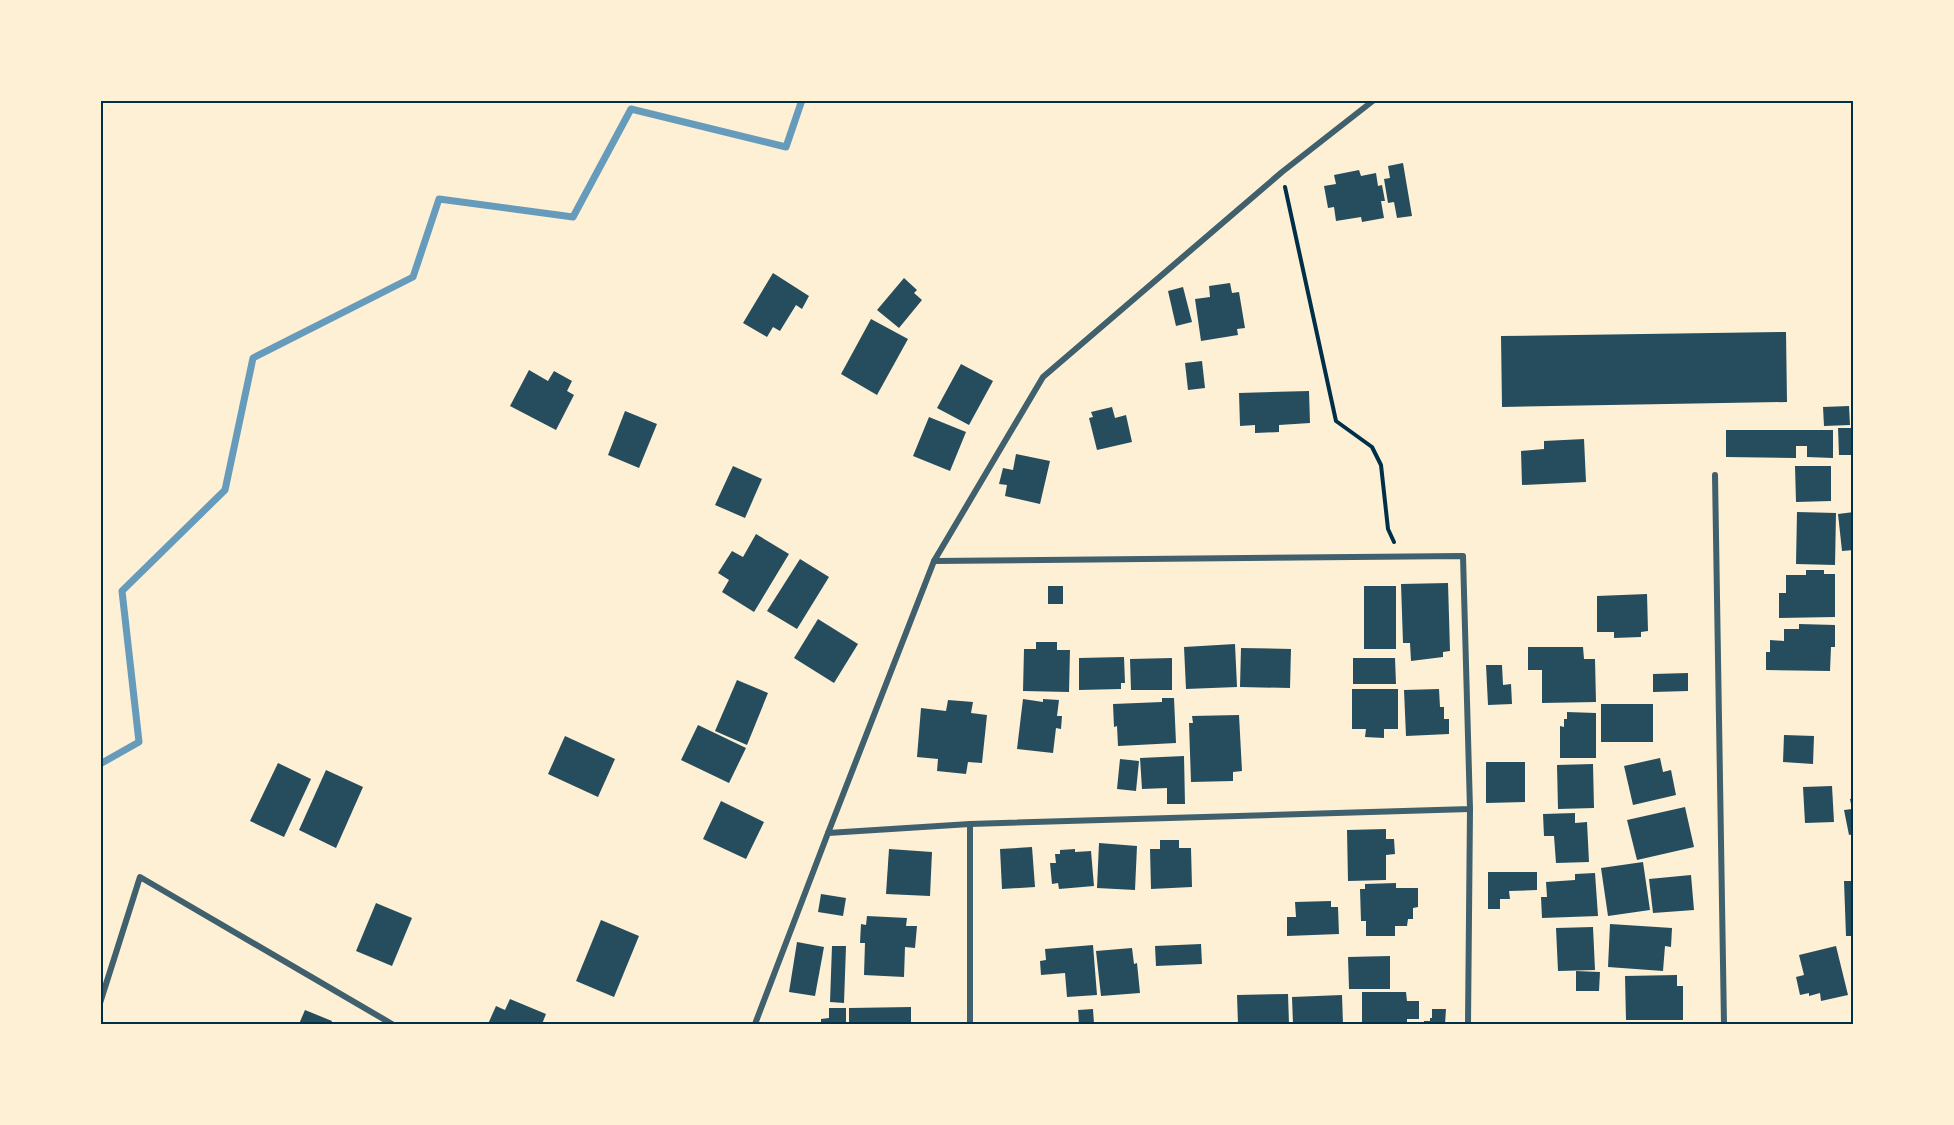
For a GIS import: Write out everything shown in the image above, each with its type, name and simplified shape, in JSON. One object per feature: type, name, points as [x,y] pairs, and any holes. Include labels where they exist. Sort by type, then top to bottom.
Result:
[{"type":"street","points":[[755,1024],[934,561],[1043,377],[1282,171],[1374,100]]},
{"type":"street","points":[[1715,475],[1724,1024]]},
{"type":"street","points":[[934,561],[1463,556],[1470,809],[1468,1024]]},
{"type":"street","points":[[828,833],[970,824],[1470,809]]},
{"type":"street","points":[[970,824],[970,1024]]},
{"type":"street","points":[[100,1004],[140,877],[392,1024]]},
{"type":"path","points":[[1282,171],[1336,421],[1372,447],[1382,465],[1388,529],[1400,556]]},
{"type":"building","points":[[1403,163],[1412,216],[1397,218],[1394,202],[1388,203],[1384,179],[1390,178],[1388,166]]},
{"type":"building","points":[[1359,170],[1361,176],[1376,173],[1378,186],[1382,185],[1385,201],[1381,201],[1384,218],[1362,222],[1361,217],[1336,221],[1334,207],[1328,208],[1324,186],[1336,184],[1334,175]]},
{"type":"building","points":[[773,273],[809,296],[802,309],[796,305],[780,331],[773,327],[767,337],[743,323]]},
{"type":"building","points":[[904,278],[917,290],[914,293],[922,300],[899,328],[877,310]]},
{"type":"building","points":[[1230,283],[1232,293],[1239,292],[1245,328],[1237,329],[1238,335],[1201,341],[1195,299],[1210,297],[1209,286]]},
{"type":"building","points":[[1183,287],[1192,322],[1176,326],[1168,291]]},
{"type":"building","points":[[871,319],[908,339],[877,395],[841,374]]},
{"type":"building","points":[[1786,332],[1787,402],[1502,407],[1501,336]]},
{"type":"building","points":[[1202,361],[1205,388],[1188,390],[1185,363]]},
{"type":"building","points":[[961,364],[993,381],[969,425],[937,408]]},
{"type":"building","points":[[529,370],[548,381],[554,371],[572,381],[567,391],[574,395],[556,430],[510,406]]},
{"type":"building","points":[[1309,391],[1310,423],[1279,425],[1279,432],[1255,433],[1255,425],[1240,426],[1239,393]]},
{"type":"building","points":[[1849,406],[1850,425],[1824,426],[1823,407]]},
{"type":"building","points":[[1112,407],[1115,418],[1126,415],[1132,442],[1097,450],[1089,418],[1093,417],[1091,412]]},
{"type":"building","points":[[625,411],[657,424],[639,468],[608,455]]},
{"type":"building","points":[[929,417],[966,432],[950,471],[913,456]]},
{"type":"building","points":[[1838,428],[1854,428],[1854,455],[1839,455]]},
{"type":"building","points":[[1726,430],[1833,430],[1833,458],[1807,457],[1807,446],[1796,446],[1796,458],[1726,457]]},
{"type":"building","points":[[1584,439],[1586,482],[1522,485],[1521,451],[1544,449],[1544,441]]},
{"type":"building","points":[[1016,454],[1050,461],[1040,504],[1005,496],[1007,485],[999,484],[1003,468],[1013,470]]},
{"type":"building","points":[[733,466],[762,479],[745,518],[715,505]]},
{"type":"building","points":[[1795,466],[1831,466],[1831,501],[1796,502]]},
{"type":"building","points":[[1797,512],[1836,513],[1835,565],[1796,564]]},
{"type":"building","points":[[1854,512],[1854,550],[1842,551],[1838,514]]},
{"type":"building","points":[[756,534],[789,554],[754,612],[722,592],[729,580],[718,573],[732,551],[743,557]]},
{"type":"building","points":[[800,559],[829,577],[797,629],[767,611]]},
{"type":"building","points":[[1806,570],[1824,570],[1824,574],[1835,574],[1835,617],[1779,618],[1779,593],[1786,593],[1786,575],[1806,575]]},
{"type":"building","points":[[1448,583],[1450,651],[1443,652],[1443,657],[1411,661],[1410,643],[1403,643],[1401,584]]},
{"type":"building","points":[[1048,586],[1063,586],[1063,604],[1048,604]]},
{"type":"building","points":[[1364,586],[1396,586],[1396,649],[1364,649]]},
{"type":"building","points":[[1647,594],[1648,631],[1641,632],[1641,637],[1614,638],[1614,632],[1597,632],[1597,596]]},
{"type":"building","points":[[818,619],[858,644],[834,683],[794,658]]},
{"type":"building","points":[[1799,624],[1835,625],[1835,647],[1831,647],[1830,671],[1766,670],[1766,652],[1770,652],[1770,640],[1784,641],[1784,629],[1799,629]]},
{"type":"building","points":[[1036,642],[1057,642],[1057,650],[1070,650],[1069,692],[1023,691],[1024,649],[1036,649]]},
{"type":"building","points":[[1235,644],[1237,687],[1186,689],[1184,647]]},
{"type":"building","points":[[1528,647],[1583,647],[1584,659],[1595,659],[1596,702],[1542,703],[1542,670],[1528,670]]},
{"type":"building","points":[[1241,648],[1291,649],[1290,688],[1240,687]]},
{"type":"building","points":[[1124,657],[1125,683],[1121,683],[1121,689],[1079,690],[1079,658]]},
{"type":"building","points":[[1172,658],[1172,690],[1131,690],[1130,659]]},
{"type":"building","points":[[1353,658],[1395,658],[1396,684],[1353,684]]},
{"type":"building","points":[[1486,665],[1502,665],[1503,685],[1511,684],[1512,704],[1488,705]]},
{"type":"building","points":[[1688,673],[1688,691],[1653,692],[1653,674]]},
{"type":"building","points":[[737,680],[768,693],[747,745],[715,731]]},
{"type":"building","points":[[1352,689],[1398,689],[1398,729],[1384,729],[1384,738],[1365,737],[1366,729],[1352,729]]},
{"type":"building","points":[[1439,689],[1440,707],[1444,707],[1444,719],[1449,719],[1449,734],[1406,736],[1404,690]]},
{"type":"building","points":[[1162,698],[1174,698],[1176,743],[1118,746],[1113,704],[1162,702]]},
{"type":"building","points":[[1023,699],[1043,702],[1043,699],[1059,700],[1057,716],[1062,716],[1061,729],[1056,728],[1053,753],[1017,749]]},
{"type":"building","points":[[948,700],[973,702],[971,713],[987,715],[982,763],[968,762],[966,774],[937,771],[938,759],[917,757],[921,708],[946,711]]},
{"type":"building","points":[[1601,704],[1653,704],[1653,742],[1601,742]]},
{"type":"building","points":[[1567,712],[1596,713],[1596,758],[1560,758],[1560,726],[1564,727]]},
{"type":"building","points":[[1239,715],[1242,771],[1233,772],[1233,781],[1191,782],[1189,723],[1193,723],[1192,716]]},
{"type":"building","points":[[698,725],[746,748],[729,783],[681,760]]},
{"type":"building","points":[[1784,735],[1814,736],[1813,764],[1783,762]]},
{"type":"building","points":[[565,736],[615,759],[598,797],[548,774]]},
{"type":"building","points":[[1184,756],[1185,804],[1167,804],[1167,788],[1142,789],[1140,758]]},
{"type":"building","points":[[1660,758],[1663,772],[1671,770],[1676,795],[1633,805],[1624,766]]},
{"type":"building","points":[[1120,759],[1139,761],[1136,791],[1117,789]]},
{"type":"building","points":[[1486,762],[1525,762],[1525,802],[1486,803]]},
{"type":"building","points":[[278,763],[311,779],[284,837],[250,821]]},
{"type":"building","points":[[1593,764],[1594,808],[1558,809],[1557,765]]},
{"type":"building","points":[[326,770],[363,787],[336,848],[299,830]]},
{"type":"building","points":[[1832,786],[1834,822],[1805,823],[1803,787]]},
{"type":"building","points":[[1854,798],[1854,834],[1849,835],[1844,810],[1852,809],[1850,799]]},
{"type":"building","points":[[721,801],[764,822],[746,859],[703,839]]},
{"type":"building","points":[[1685,807],[1694,847],[1637,860],[1627,820]]},
{"type":"building","points":[[1575,813],[1575,823],[1587,822],[1589,862],[1556,863],[1554,836],[1544,836],[1543,814]]},
{"type":"building","points":[[1386,829],[1386,839],[1394,839],[1395,854],[1386,855],[1386,880],[1348,881],[1347,830]]},
{"type":"building","points":[[1160,840],[1179,840],[1179,848],[1191,848],[1192,887],[1151,889],[1150,849],[1160,849]]},
{"type":"building","points":[[1099,843],[1137,846],[1135,890],[1097,888]]},
{"type":"building","points":[[1032,847],[1035,887],[1002,889],[1000,849]]},
{"type":"building","points":[[889,849],[932,852],[930,896],[886,894]]},
{"type":"building","points":[[1075,849],[1075,852],[1091,851],[1094,886],[1059,889],[1058,883],[1052,884],[1050,863],[1056,863],[1055,854],[1060,854],[1060,850]]},
{"type":"building","points":[[1643,862],[1650,910],[1608,916],[1601,868]]},
{"type":"building","points":[[1488,872],[1537,872],[1537,890],[1509,891],[1510,899],[1500,899],[1500,909],[1488,909]]},
{"type":"building","points":[[1595,873],[1598,916],[1542,918],[1541,897],[1547,897],[1546,882],[1575,880],[1575,874]]},
{"type":"building","points":[[1691,875],[1694,910],[1653,913],[1649,879]]},
{"type":"building","points":[[1844,881],[1854,881],[1854,936],[1846,936]]},
{"type":"building","points":[[1396,883],[1396,888],[1418,888],[1418,907],[1413,908],[1413,919],[1408,919],[1407,926],[1395,926],[1395,936],[1366,936],[1366,921],[1361,921],[1360,889],[1365,889],[1365,884]]},
{"type":"building","points":[[821,894],[846,898],[843,916],[818,912]]},
{"type":"building","points":[[1331,901],[1331,907],[1338,907],[1339,934],[1287,936],[1287,917],[1296,917],[1295,902]]},
{"type":"building","points":[[376,903],[412,918],[392,966],[356,951]]},
{"type":"building","points":[[867,916],[907,918],[906,926],[917,926],[915,948],[905,947],[904,977],[864,975],[865,943],[860,943],[861,924],[866,925]]},
{"type":"building","points":[[601,920],[639,936],[614,997],[576,981]]},
{"type":"building","points":[[1610,924],[1672,928],[1671,947],[1665,946],[1663,971],[1608,967]]},
{"type":"building","points":[[1593,927],[1595,970],[1558,971],[1556,928]]},
{"type":"building","points":[[797,942],[824,947],[815,996],[789,992]]},
{"type":"building","points":[[1201,944],[1202,964],[1156,966],[1155,946]]},
{"type":"building","points":[[1093,945],[1097,995],[1067,997],[1065,973],[1041,975],[1040,961],[1046,960],[1045,949]]},
{"type":"building","points":[[832,946],[846,946],[844,1003],[830,1002]]},
{"type":"building","points":[[1836,946],[1848,995],[1821,1001],[1820,993],[1809,996],[1809,993],[1800,995],[1796,977],[1804,975],[1799,955]]},
{"type":"building","points":[[1132,948],[1134,964],[1137,963],[1140,993],[1101,996],[1096,951]]},
{"type":"building","points":[[1390,956],[1390,989],[1349,989],[1348,957]]},
{"type":"building","points":[[1576,971],[1600,972],[1599,991],[1576,991]]},
{"type":"building","points":[[1677,975],[1677,986],[1683,986],[1683,1020],[1626,1020],[1625,976]]},
{"type":"building","points":[[1362,992],[1406,992],[1407,1001],[1419,1001],[1419,1019],[1407,1019],[1407,1024],[1362,1024]]},
{"type":"building","points":[[1288,994],[1289,1024],[1238,1024],[1237,995]]},
{"type":"building","points":[[1342,995],[1343,1024],[1293,1024],[1292,997]]},
{"type":"building","points":[[510,999],[546,1014],[542,1024],[488,1024],[496,1006],[505,1010]]},
{"type":"building","points":[[911,1007],[911,1024],[849,1024],[849,1008]]},
{"type":"building","points":[[829,1008],[846,1008],[846,1024],[821,1024],[821,1019],[829,1018]]},
{"type":"building","points":[[1093,1009],[1094,1024],[1079,1024],[1078,1010]]},
{"type":"building","points":[[1432,1009],[1446,1009],[1445,1024],[1424,1024],[1424,1021],[1430,1021],[1432,1018]]},
{"type":"building","points":[[305,1010],[332,1021],[331,1024],[299,1024]]},
{"type":"waterway","points":[[100,764],[139,742],[122,591],[225,490],[253,358],[413,277],[439,199],[573,217],[631,109],[786,147],[802,100]]}]
